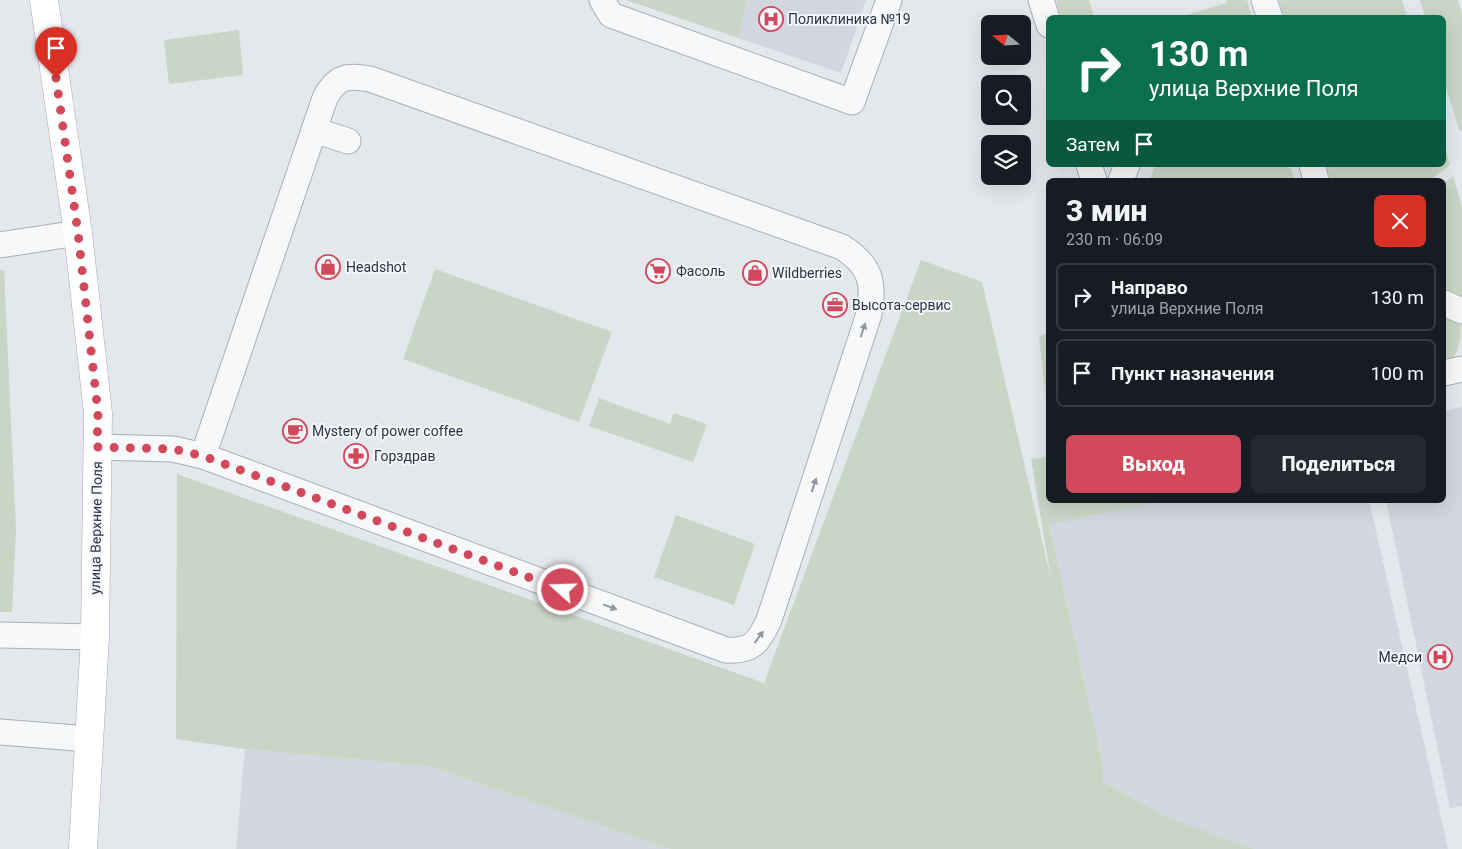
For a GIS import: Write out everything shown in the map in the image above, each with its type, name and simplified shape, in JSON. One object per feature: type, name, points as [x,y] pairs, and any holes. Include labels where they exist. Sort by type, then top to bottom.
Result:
[{"type":"main road","name":"улица Верхние Поля","points":[[44,0],[78,233],[98,413],[95,637],[84,849]]},
{"type":"lane","points":[[602,0],[610,15],[852,102],[888,0]]},
{"type":"lane","points":[[1041,0],[1046,16]]},
{"type":"lane","points":[[1264,0],[1269,15]]},
{"type":"lane","points":[[97,447],[173,449],[203,456],[726,650],[746,649],[760,639],[790,560],[869,314],[872,283],[867,271],[856,255],[833,243],[370,79],[353,76],[341,79],[331,87],[314,130],[203,456]]},
{"type":"lane","points":[[314,130],[348,141]]},
{"type":"lane","points":[[0,246],[78,233]]},
{"type":"lane","points":[[1446,304],[1462,311]]},
{"type":"lane","points":[[1446,373],[1462,369]]},
{"type":"lane","points":[[0,635],[95,637]]},
{"type":"lane","points":[[0,732],[89,739]]},
{"type":"shaded area","name":"Поликлиника №19","points":[[626,0],[866,0],[841,73]]},
{"type":"shaded area","name":"Медси","points":[[1462,407],[1462,806],[1450,808],[1387,503],[1446,503],[1446,411]]},
{"type":"shaded area","points":[[1151,503],[1370,503],[1448,849],[1254,849],[1167,817],[1103,782],[1103,765],[1049,524]]},
{"type":"shaded area","points":[[245,749],[429,766],[670,849],[236,849]]},
{"type":"green space","points":[[626,0],[748,0],[737,37]]},
{"type":"green space","points":[[1056,0],[1089,0],[1093,15],[1060,15]]},
{"type":"green space","points":[[1226,0],[1247,0],[1251,15],[1186,15],[1227,3]]},
{"type":"green space","points":[[1279,0],[1402,0],[1406,15],[1283,15]]},
{"type":"green space","points":[[1420,0],[1458,0],[1462,14],[1462,132],[1459,130],[1446,87],[1446,15],[1424,15]]},
{"type":"green space","points":[[239,30],[243,75],[169,84],[164,40]]},
{"type":"green space","points":[[1446,150],[1450,165],[1433,178],[1330,178],[1327,167],[1446,167]]},
{"type":"green space","points":[[1154,167],[1288,167],[1291,169],[1294,178],[1151,178]]},
{"type":"green space","points":[[1453,176],[1462,207],[1462,296],[1446,289],[1446,181]]},
{"type":"green space","points":[[921,260],[982,282],[1051,579],[1031,459],[1046,457],[1046,503],[1151,503],[1049,524],[1103,765],[1103,782],[1167,817],[1254,849],[670,849],[429,766],[245,749],[176,739],[177,474],[764,683]]},
{"type":"green space","points":[[435,269],[612,332],[579,422],[403,359]]},
{"type":"green space","points":[[0,270],[4,270],[16,530],[12,612],[0,612]]},
{"type":"green space","points":[[1446,315],[1460,321],[1459,346],[1452,360],[1446,362]]},
{"type":"green space","points":[[1046,334],[1046,401],[1039,336]]},
{"type":"green space","points":[[599,398],[670,424],[674,413],[707,424],[693,462],[589,426]]},
{"type":"green space","points":[[676,515],[755,544],[734,605],[654,577]]},
{"type":"place","name":"Поликлиника №19","points":[[771,19]]},
{"type":"place","name":"Headshot","points":[[328,267]]},
{"type":"place","name":"Фасоль","points":[[658,271]]},
{"type":"place","name":"Wildberries","points":[[755,273]]},
{"type":"place","name":"Высота-сервис","points":[[835,305]]},
{"type":"place","name":"Mystery of power coffee","points":[[295,431]]},
{"type":"place","name":"Горздрав","points":[[356,456]]},
{"type":"place","name":"Медси","points":[[1440,657]]},
{"type":"route","points":[[56,78],[78,233],[98,413],[97,447],[173,449],[203,456],[563,590]]}]
